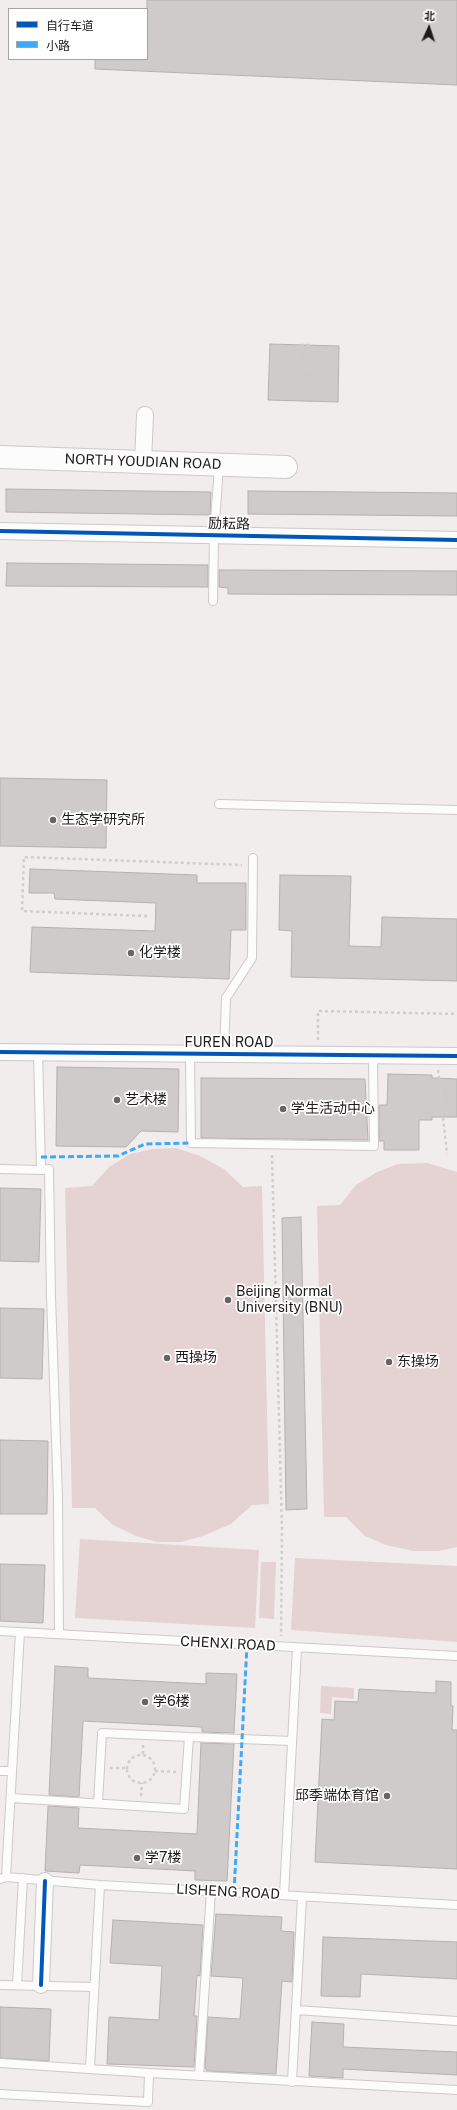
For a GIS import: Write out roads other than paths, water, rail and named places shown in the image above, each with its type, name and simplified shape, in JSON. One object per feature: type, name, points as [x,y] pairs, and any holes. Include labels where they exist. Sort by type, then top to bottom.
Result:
[{"type":"street","points":[[143,462],[145,415]]},
{"type":"street","name":"NORTH YOUDIAN ROAD","points":[[0,457],[286,467]]},
{"type":"street","name":"励耘路","points":[[0,531],[457,540]]},
{"type":"street","name":"FUREN ROAD","points":[[0,1052],[457,1056]]},
{"type":"street","points":[[41,1985],[45,1881]]},
{"type":"lane","points":[[213,602],[214,535],[219,464]]},
{"type":"lane","points":[[219,804],[457,810]]},
{"type":"lane","points":[[224,1054],[226,998],[252,958],[253,861]]},
{"type":"lane","points":[[38,1053],[41,1170]]},
{"type":"lane","points":[[190,1054],[191,1143],[374,1146],[373,1056]]},
{"type":"lane","points":[[0,1169],[49,1169],[50,1297],[58,1498],[59,1634]]},
{"type":"lane","name":"CHENXI ROAD","points":[[0,1631],[457,1656]]},
{"type":"lane","points":[[3,1878],[11,1798],[20,1632]]},
{"type":"lane","points":[[284,1895],[297,1648]]},
{"type":"lane","points":[[98,1804],[102,1733],[292,1741]]},
{"type":"lane","points":[[11,1798],[184,1809],[189,1737]]},
{"type":"lane","points":[[0,1771],[12,1771]]},
{"type":"lane","name":"LISHENG ROAD","points":[[3,1878],[23,1878],[100,1885],[457,1905]]},
{"type":"lane","points":[[17,1985],[23,1878]]},
{"type":"lane","points":[[90,2068],[100,1885]]},
{"type":"lane","points":[[199,2076],[212,1891]]},
{"type":"lane","points":[[292,2082],[302,1897]]},
{"type":"lane","points":[[0,1985],[94,1987]]},
{"type":"lane","points":[[296,2010],[457,2021]]},
{"type":"lane","points":[[0,2063],[292,2082],[457,2090]]},
{"type":"lane","points":[[0,2094],[148,2102],[149,2073]]},
{"type":"place","name":"生态学研究所","points":[[53,820]]},
{"type":"place","name":"化学楼","points":[[131,953]]},
{"type":"place","name":"艺术楼","points":[[117,1100]]},
{"type":"place","name":"学生活动中心","points":[[283,1109]]},
{"type":"place","name":"Beijing Normal University (BNU)","points":[[228,1300]]},
{"type":"place","name":"西操场","points":[[167,1358]]},
{"type":"place","name":"东操场","points":[[389,1362]]},
{"type":"place","name":"学6楼","points":[[145,1702]]},
{"type":"place","name":"邱季端体育馆","points":[[387,1796]]},
{"type":"place","name":"学7楼","points":[[137,1858]]}]
